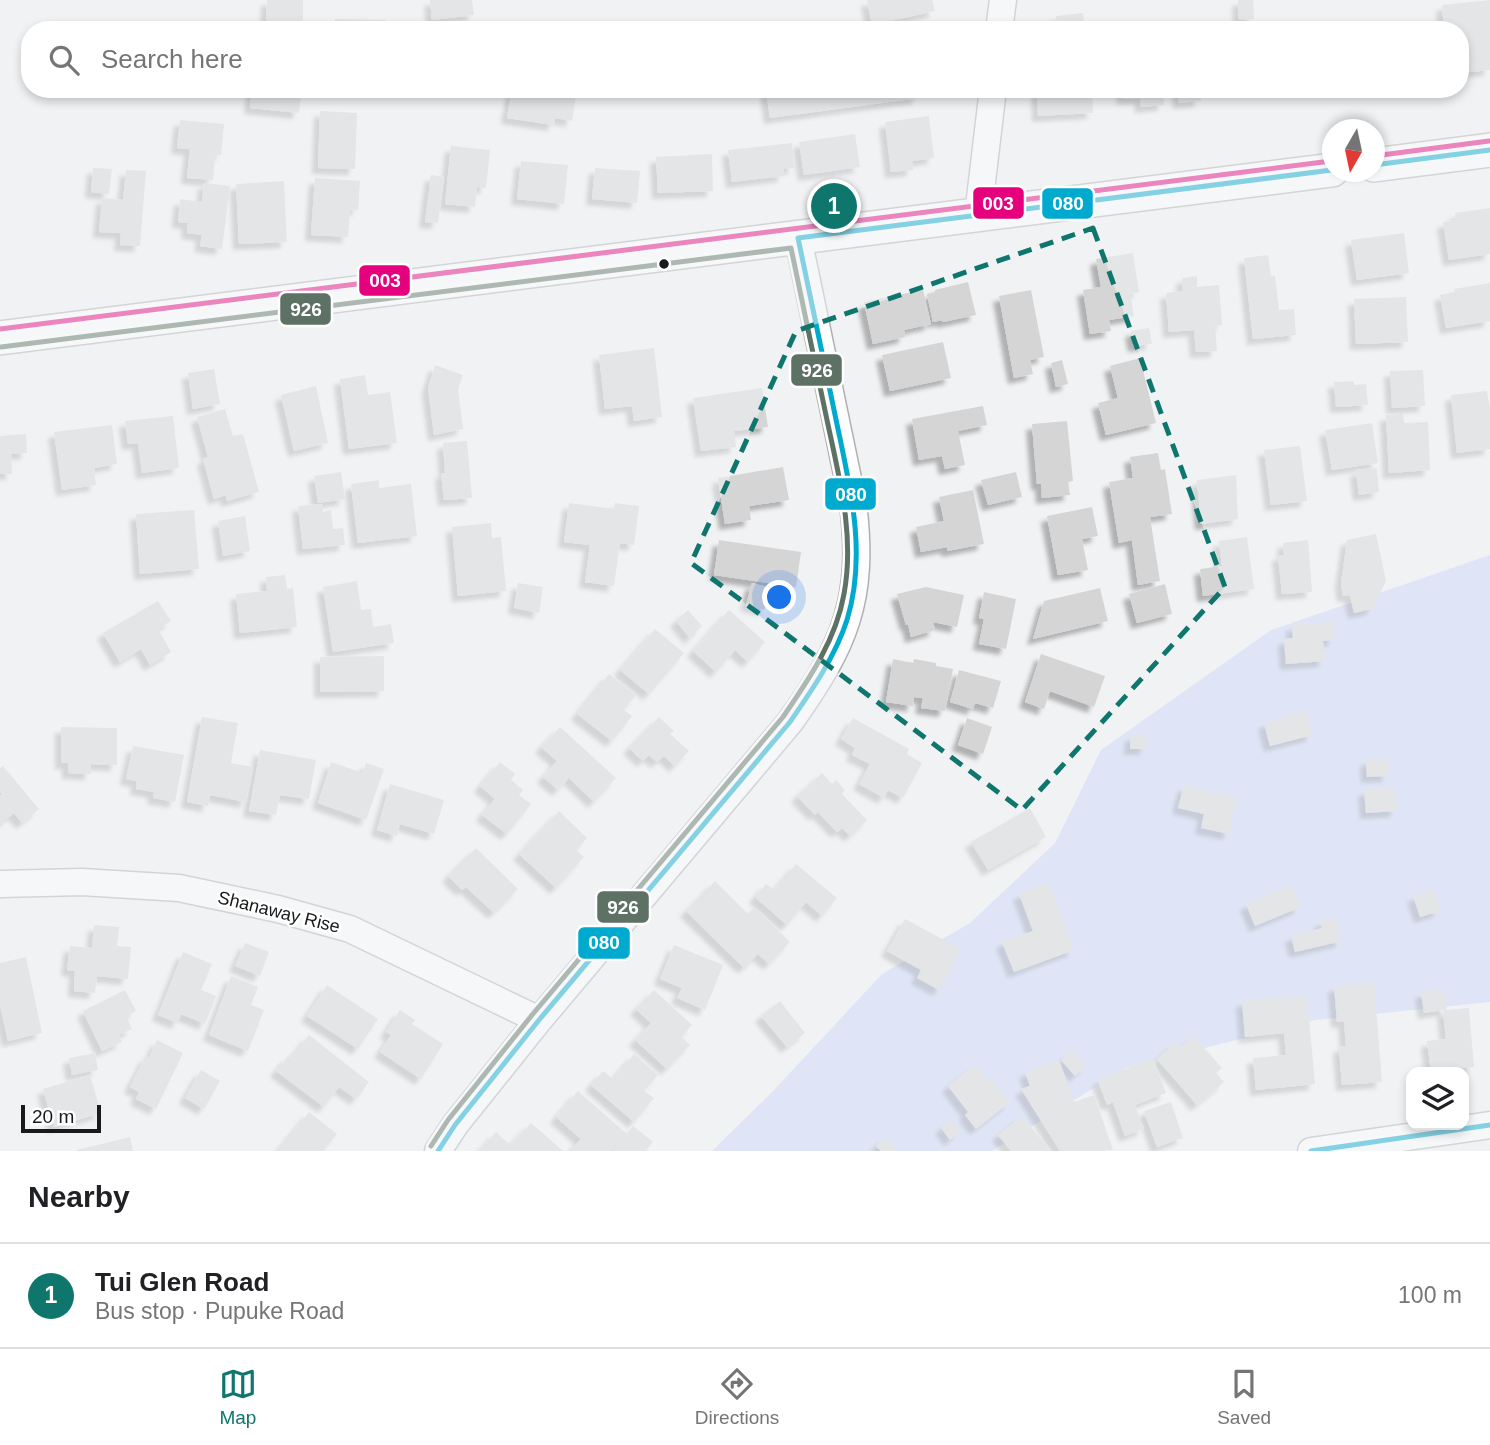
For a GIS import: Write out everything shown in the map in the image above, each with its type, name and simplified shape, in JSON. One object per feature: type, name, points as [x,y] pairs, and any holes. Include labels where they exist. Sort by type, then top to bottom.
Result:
[{"type":"main road","points":[[1385,164],[1490,150]]},
{"type":"main road","points":[[0,338],[1322,171]]},
{"type":"street","points":[[1000,21],[1003,0]]},
{"type":"street","points":[[978,215],[992,98]]},
{"type":"street","points":[[438,1151],[455,1125],[539,1020],[790,722],[824,674],[846,625],[855,579],[856,528],[798,237]]},
{"type":"street","name":"Shanaway Rise","points":[[0,884],[82,882],[179,888],[278,909],[350,929],[539,1020]]},
{"type":"street","points":[[1311,1151],[1490,1125]]},
{"type":"highlighted area","points":[[1093,228],[1225,587],[1022,810],[691,563],[796,331]]},
{"type":"shaded area","points":[[1490,555],[1490,1002],[1316,1020],[1126,1068],[992,1151],[712,1151],[774,1090],[882,974],[970,923],[1055,843],[1101,750],[1271,630]]},
{"type":"building","points":[[267,0],[303,0],[303,21],[266,21]]},
{"type":"building","points":[[430,0],[472,0],[474,15],[432,20]]},
{"type":"building","points":[[867,0],[932,0],[935,11],[890,21],[871,21]]},
{"type":"building","points":[[1238,0],[1253,0],[1254,19],[1239,20]]},
{"type":"building","points":[[1490,0],[1490,70],[1469,72],[1469,21],[1443,21],[1442,5]]},
{"type":"building","points":[[1083,13],[1084,21],[1056,21],[1056,16]]},
{"type":"building","points":[[335,19],[386,20],[386,21]]},
{"type":"building","points":[[251,98],[301,98],[299,113],[250,108]]},
{"type":"building","points":[[510,98],[576,98],[572,121],[555,118],[554,125],[507,118]]},
{"type":"building","points":[[767,98],[919,98],[770,118]]},
{"type":"building","points":[[1037,98],[1092,98],[1093,113],[1038,116]]},
{"type":"building","points":[[1140,98],[1164,98],[1164,105],[1141,107]]},
{"type":"building","points":[[1179,98],[1200,98],[1201,101],[1179,103]]},
{"type":"building","points":[[320,111],[357,113],[355,169],[318,168]]},
{"type":"building","points":[[929,116],[934,158],[912,161],[913,170],[891,172],[885,122]]},
{"type":"building","points":[[180,120],[224,124],[221,155],[215,155],[213,180],[187,178],[190,149],[177,148]]},
{"type":"building","points":[[855,134],[860,167],[804,175],[799,142]]},
{"type":"building","points":[[792,143],[794,168],[783,169],[784,176],[732,182],[728,150]]},
{"type":"building","points":[[451,146],[490,150],[486,188],[477,187],[475,207],[445,204]]},
{"type":"building","points":[[712,154],[713,191],[658,193],[656,157]]},
{"type":"building","points":[[521,161],[568,165],[564,204],[517,199]]},
{"type":"building","points":[[93,168],[112,169],[109,194],[91,192]]},
{"type":"building","points":[[595,168],[640,171],[637,203],[592,199]]},
{"type":"building","points":[[126,170],[146,171],[140,246],[120,245],[121,233],[99,232],[102,198],[123,200]]},
{"type":"building","points":[[431,175],[444,177],[438,223],[425,222]]},
{"type":"building","points":[[315,178],[360,181],[358,210],[350,209],[348,237],[311,235]]},
{"type":"building","points":[[284,181],[287,242],[239,244],[236,184]]},
{"type":"building","points":[[204,183],[230,186],[222,249],[200,246],[202,235],[187,233],[188,223],[178,222],[180,199],[202,202]]},
{"type":"building","points":[[1490,208],[1490,254],[1449,260],[1443,222],[1456,220],[1455,213]]},
{"type":"building","points":[[1404,233],[1409,273],[1357,280],[1351,240]]},
{"type":"building","points":[[1133,253],[1139,292],[1130,294],[1134,316],[1109,320],[1111,331],[1090,334],[1083,290],[1101,287],[1096,259]]},
{"type":"building","points":[[1268,255],[1271,276],[1275,276],[1279,310],[1294,309],[1296,335],[1253,339],[1244,258]]},
{"type":"building","points":[[1197,276],[1197,287],[1219,285],[1222,325],[1215,326],[1217,351],[1196,352],[1194,330],[1169,332],[1166,293],[1183,291],[1182,278]]},
{"type":"building","points":[[968,282],[976,315],[933,322],[927,294]]},
{"type":"building","points":[[1490,283],[1490,321],[1446,328],[1440,295],[1455,292],[1454,289]]},
{"type":"building","points":[[923,290],[931,324],[904,330],[905,337],[873,344],[864,302]]},
{"type":"building","points":[[1031,290],[1044,357],[1030,360],[1033,374],[1014,378],[999,296]]},
{"type":"building","points":[[1406,297],[1408,342],[1356,344],[1354,299]]},
{"type":"building","points":[[1149,328],[1152,344],[1134,346],[1131,331]]},
{"type":"building","points":[[943,342],[951,378],[890,391],[882,355]]},
{"type":"building","points":[[654,348],[662,417],[634,421],[632,406],[605,409],[599,355]]},
{"type":"building","points":[[1140,358],[1156,423],[1106,435],[1098,403],[1118,398],[1110,366]]},
{"type":"building","points":[[1062,360],[1068,384],[1056,387],[1051,363]]},
{"type":"building","points":[[435,365],[463,375],[458,389],[463,429],[434,435],[428,388]]},
{"type":"building","points":[[214,369],[220,404],[193,409],[188,373]]},
{"type":"building","points":[[1423,370],[1425,406],[1392,408],[1390,371]]},
{"type":"building","points":[[365,375],[368,395],[390,392],[397,443],[349,449],[340,379]]},
{"type":"building","points":[[1354,381],[1354,385],[1366,384],[1368,405],[1336,407],[1334,382]]},
{"type":"building","points":[[316,386],[328,443],[294,451],[281,395]]},
{"type":"building","points":[[762,388],[768,427],[734,431],[736,447],[701,451],[693,398]]},
{"type":"building","points":[[1487,391],[1490,449],[1457,453],[1451,395]]},
{"type":"building","points":[[983,406],[987,425],[958,431],[965,465],[945,469],[942,456],[919,460],[912,419]]},
{"type":"building","points":[[225,409],[233,436],[243,434],[259,492],[227,501],[226,495],[214,499],[203,459],[208,457],[197,417]]},
{"type":"building","points":[[1403,414],[1404,423],[1428,422],[1430,470],[1389,473],[1386,415]]},
{"type":"building","points":[[173,416],[179,468],[142,473],[138,443],[128,444],[125,421]]},
{"type":"building","points":[[1067,421],[1073,481],[1068,482],[1070,495],[1042,498],[1041,484],[1037,484],[1032,424]]},
{"type":"building","points":[[1372,423],[1378,463],[1332,470],[1325,430]]},
{"type":"building","points":[[112,425],[117,464],[94,468],[96,485],[62,490],[54,432]]},
{"type":"building","points":[[26,434],[27,453],[11,454],[12,474],[0,474],[0,436]]},
{"type":"building","points":[[467,441],[472,498],[444,500],[441,473],[445,473],[443,443]]},
{"type":"building","points":[[1300,446],[1307,501],[1271,505],[1264,450]]},
{"type":"building","points":[[1158,453],[1161,470],[1165,469],[1172,514],[1150,517],[1160,581],[1138,585],[1132,540],[1119,543],[1109,482],[1133,478],[1130,457]]},
{"type":"building","points":[[783,467],[789,500],[749,506],[751,520],[725,524],[718,478]]},
{"type":"building","points":[[1377,468],[1379,492],[1359,495],[1356,470]]},
{"type":"building","points":[[341,472],[345,499],[318,503],[314,476]]},
{"type":"building","points":[[1016,472],[1022,497],[988,505],[981,480]]},
{"type":"building","points":[[1236,475],[1238,519],[1201,524],[1197,480]]},
{"type":"building","points":[[379,480],[379,488],[411,484],[417,536],[358,543],[351,484]]},
{"type":"building","points":[[973,490],[984,544],[947,551],[947,547],[921,552],[916,527],[944,521],[939,497]]},
{"type":"building","points":[[569,503],[614,509],[615,503],[639,506],[634,545],[620,543],[614,586],[585,582],[590,545],[564,542]]},
{"type":"building","points":[[322,504],[323,512],[331,510],[333,529],[343,528],[345,545],[303,549],[298,506]]},
{"type":"building","points":[[1092,507],[1098,536],[1082,539],[1088,570],[1058,575],[1047,516]]},
{"type":"building","points":[[194,510],[199,569],[140,574],[136,514]]},
{"type":"building","points":[[245,516],[250,551],[223,556],[218,521]]},
{"type":"building","points":[[491,523],[492,538],[501,537],[506,591],[458,596],[452,527]]},
{"type":"building","points":[[1376,534],[1386,581],[1372,609],[1354,613],[1350,595],[1343,596],[1341,583],[1347,540]]},
{"type":"building","points":[[1247,537],[1254,589],[1203,596],[1200,569],[1222,566],[1219,541]]},
{"type":"building","points":[[719,540],[801,552],[796,587],[714,575]]},
{"type":"building","points":[[1308,540],[1312,592],[1282,594],[1278,555],[1284,555],[1283,543]]},
{"type":"building","points":[[285,575],[287,589],[293,588],[297,627],[240,633],[236,594],[267,591],[266,577]]},
{"type":"building","points":[[357,581],[361,610],[371,609],[373,627],[391,624],[394,643],[333,652],[323,587]]},
{"type":"building","points":[[518,583],[543,587],[539,613],[514,608]]},
{"type":"building","points":[[752,583],[770,588],[764,610],[746,605]]},
{"type":"building","points":[[1165,584],[1172,614],[1137,623],[1129,594]]},
{"type":"building","points":[[926,587],[964,595],[957,627],[933,622],[935,630],[911,637],[897,594]]},
{"type":"building","points":[[1100,588],[1108,621],[1033,639],[1044,601]]},
{"type":"building","points":[[984,592],[1016,599],[1006,649],[979,644],[984,619],[979,618]]},
{"type":"building","points":[[158,601],[171,621],[158,629],[171,652],[150,665],[141,649],[120,662],[103,633]]},
{"type":"building","points":[[688,610],[702,626],[690,638],[676,621]]},
{"type":"building","points":[[729,610],[765,642],[748,662],[735,650],[716,672],[693,651]]},
{"type":"building","points":[[1334,622],[1335,640],[1323,641],[1325,661],[1286,664],[1284,639],[1293,638],[1292,625]]},
{"type":"building","points":[[655,629],[684,653],[649,694],[620,670]]},
{"type":"building","points":[[1041,654],[1105,676],[1094,707],[1050,691],[1044,709],[1025,702]]},
{"type":"building","points":[[384,656],[384,691],[320,692],[320,657]]},
{"type":"building","points":[[893,659],[913,663],[914,659],[953,669],[945,711],[921,708],[923,698],[914,697],[913,706],[886,702]]},
{"type":"building","points":[[959,670],[1001,681],[993,708],[975,703],[973,709],[950,702]]},
{"type":"building","points":[[609,674],[636,695],[624,710],[632,716],[612,741],[577,714]]},
{"type":"building","points":[[1306,711],[1313,735],[1270,746],[1264,723]]},
{"type":"building","points":[[202,717],[238,723],[231,763],[253,767],[246,802],[210,795],[208,806],[187,802]]},
{"type":"building","points":[[659,717],[674,731],[670,734],[689,751],[675,766],[664,756],[657,762],[649,755],[643,761],[629,748]]},
{"type":"building","points":[[853,718],[909,749],[907,754],[922,763],[903,798],[888,790],[884,798],[859,784],[870,764],[852,755],[855,748],[841,739]]},
{"type":"building","points":[[967,718],[992,727],[983,754],[958,745]]},
{"type":"building","points":[[61,727],[117,728],[117,765],[91,764],[91,774],[68,773],[68,763],[61,763]]},
{"type":"building","points":[[560,727],[616,778],[594,802],[569,778],[558,790],[543,777],[557,761],[541,747]]},
{"type":"building","points":[[1131,735],[1147,735],[1146,749],[1130,749]]},
{"type":"building","points":[[133,746],[184,755],[175,802],[153,798],[154,792],[136,789],[137,781],[126,779]]},
{"type":"building","points":[[260,750],[316,760],[309,799],[280,795],[276,815],[249,811]]},
{"type":"building","points":[[1387,758],[1389,776],[1367,777],[1366,760]]},
{"type":"building","points":[[331,762],[363,773],[366,763],[384,769],[366,820],[318,803]]},
{"type":"building","points":[[500,762],[515,774],[511,780],[523,790],[519,795],[531,804],[507,834],[482,815],[495,799],[480,786]]},
{"type":"building","points":[[3,766],[39,809],[22,823],[14,813],[0,824],[0,768]]},
{"type":"building","points":[[822,773],[832,784],[836,780],[845,790],[842,794],[867,820],[850,836],[842,828],[837,832],[818,812],[815,815],[797,796]]},
{"type":"building","points":[[390,784],[444,800],[434,834],[400,824],[397,836],[377,830]]},
{"type":"building","points":[[1184,785],[1237,798],[1229,834],[1201,828],[1204,814],[1178,808]]},
{"type":"building","points":[[1395,787],[1397,811],[1366,813],[1364,790]]},
{"type":"building","points":[[1030,808],[1046,837],[988,870],[971,842]]},
{"type":"building","points":[[559,811],[587,838],[576,850],[584,857],[556,888],[519,854]]},
{"type":"building","points":[[476,848],[518,889],[494,913],[466,887],[462,890],[448,876]]},
{"type":"building","points":[[796,864],[837,898],[822,916],[806,902],[787,925],[755,897],[766,884],[774,890]]},
{"type":"building","points":[[715,881],[748,914],[754,907],[790,942],[769,964],[758,954],[744,968],[686,911]]},
{"type":"building","points":[[1049,883],[1074,950],[1014,972],[1002,942],[1033,931],[1019,894]]},
{"type":"building","points":[[1292,885],[1301,907],[1255,926],[1246,904]]},
{"type":"building","points":[[1434,890],[1440,911],[1420,917],[1413,896]]},
{"type":"building","points":[[1336,918],[1342,941],[1295,952],[1291,936],[1322,928],[1320,921]]},
{"type":"building","points":[[905,919],[961,949],[939,990],[917,978],[921,970],[887,951]]},
{"type":"building","points":[[94,925],[119,927],[117,946],[131,947],[128,979],[97,976],[95,993],[74,991],[75,971],[67,970],[70,946],[92,948]]},
{"type":"building","points":[[245,943],[269,952],[260,976],[235,966]]},
{"type":"building","points":[[674,945],[723,965],[705,1010],[677,998],[682,988],[660,979]]},
{"type":"building","points":[[183,952],[212,964],[201,990],[216,996],[205,1024],[181,1014],[178,1023],[158,1015]]},
{"type":"building","points":[[26,957],[42,1033],[8,1041],[0,1005],[0,963]]},
{"type":"building","points":[[231,976],[258,987],[251,1005],[264,1010],[248,1051],[209,1035]]},
{"type":"building","points":[[1374,982],[1382,1082],[1342,1085],[1339,1047],[1346,1046],[1344,1021],[1337,1022],[1334,986]]},
{"type":"building","points":[[327,985],[378,1019],[358,1049],[307,1016]]},
{"type":"building","points":[[1443,989],[1447,1010],[1469,1008],[1474,1067],[1430,1067],[1427,1041],[1446,1039],[1443,1010],[1424,1013],[1421,992]]},
{"type":"building","points":[[125,990],[136,1011],[126,1016],[132,1029],[119,1035],[122,1042],[102,1051],[83,1011]]},
{"type":"building","points":[[654,990],[692,1025],[681,1036],[690,1045],[667,1069],[635,1040],[651,1023],[636,1009]]},
{"type":"building","points":[[1307,995],[1315,1084],[1256,1090],[1253,1058],[1286,1055],[1284,1033],[1245,1037],[1242,1001]]},
{"type":"building","points":[[780,1001],[805,1033],[787,1047],[761,1016]]},
{"type":"building","points":[[400,1010],[415,1020],[412,1024],[443,1044],[421,1079],[380,1052],[391,1035],[386,1032]]},
{"type":"building","points":[[309,1035],[369,1082],[356,1099],[339,1087],[324,1107],[276,1071],[288,1056],[291,1058]]},
{"type":"building","points":[[1194,1036],[1222,1068],[1216,1073],[1224,1082],[1197,1105],[1157,1059],[1176,1042],[1181,1047]]},
{"type":"building","points":[[157,1040],[183,1053],[156,1109],[136,1099],[139,1092],[130,1087]]},
{"type":"building","points":[[1072,1050],[1086,1066],[1075,1076],[1061,1060]]},
{"type":"building","points":[[95,1053],[98,1070],[72,1075],[69,1058]]},
{"type":"building","points":[[634,1054],[658,1075],[644,1091],[654,1098],[634,1122],[591,1085],[603,1071],[613,1079]]},
{"type":"building","points":[[1153,1058],[1166,1093],[1135,1105],[1144,1129],[1125,1136],[1113,1102],[1107,1105],[1098,1080]]},
{"type":"building","points":[[1059,1060],[1074,1102],[1094,1095],[1113,1150],[1060,1151],[1021,1089],[1030,1086],[1025,1072]]},
{"type":"building","points":[[975,1065],[989,1082],[992,1079],[1010,1102],[976,1129],[965,1115],[968,1112],[948,1086]]},
{"type":"building","points":[[201,1070],[220,1081],[204,1109],[185,1098]]},
{"type":"building","points":[[90,1075],[101,1113],[54,1127],[43,1089]]},
{"type":"building","points":[[578,1091],[627,1134],[633,1126],[653,1142],[645,1151],[613,1151],[622,1138],[611,1151],[572,1151],[581,1139],[556,1117]]},
{"type":"building","points":[[1171,1102],[1183,1138],[1157,1147],[1144,1111]]},
{"type":"building","points":[[309,1112],[337,1134],[323,1151],[278,1151]]},
{"type":"building","points":[[1022,1116],[1051,1151],[1011,1151],[998,1135]]},
{"type":"building","points":[[951,1120],[960,1131],[950,1140],[941,1128]]},
{"type":"building","points":[[531,1123],[563,1151],[479,1151],[496,1132],[510,1145]]},
{"type":"building","points":[[130,1137],[133,1151],[77,1151],[77,1150]]},
{"type":"building","points":[[885,1137],[895,1151],[881,1151],[876,1146]]},
{"type":"transit line","name":"003","points":[[1385,155],[1489,141]]},
{"type":"transit line","name":"080","points":[[1385,164],[1490,150]]},
{"type":"transit line","name":"003","points":[[0,329],[1322,162]]},
{"type":"transit line","name":"080","points":[[438,1151],[455,1125],[539,1020],[790,722],[822,673],[842,634],[853,593],[856,566],[854,512],[798,238],[1322,171]]},
{"type":"transit line","name":"926","points":[[1,347],[791,248],[847,528],[847,572],[835,627],[812,674],[783,717],[532,1015],[448,1120],[431,1146]]},
{"type":"transit line","name":"080","points":[[1311,1151],[1490,1125]]},
{"type":"place","name":"Tui Glen Road","points":[[834,206]]}]
